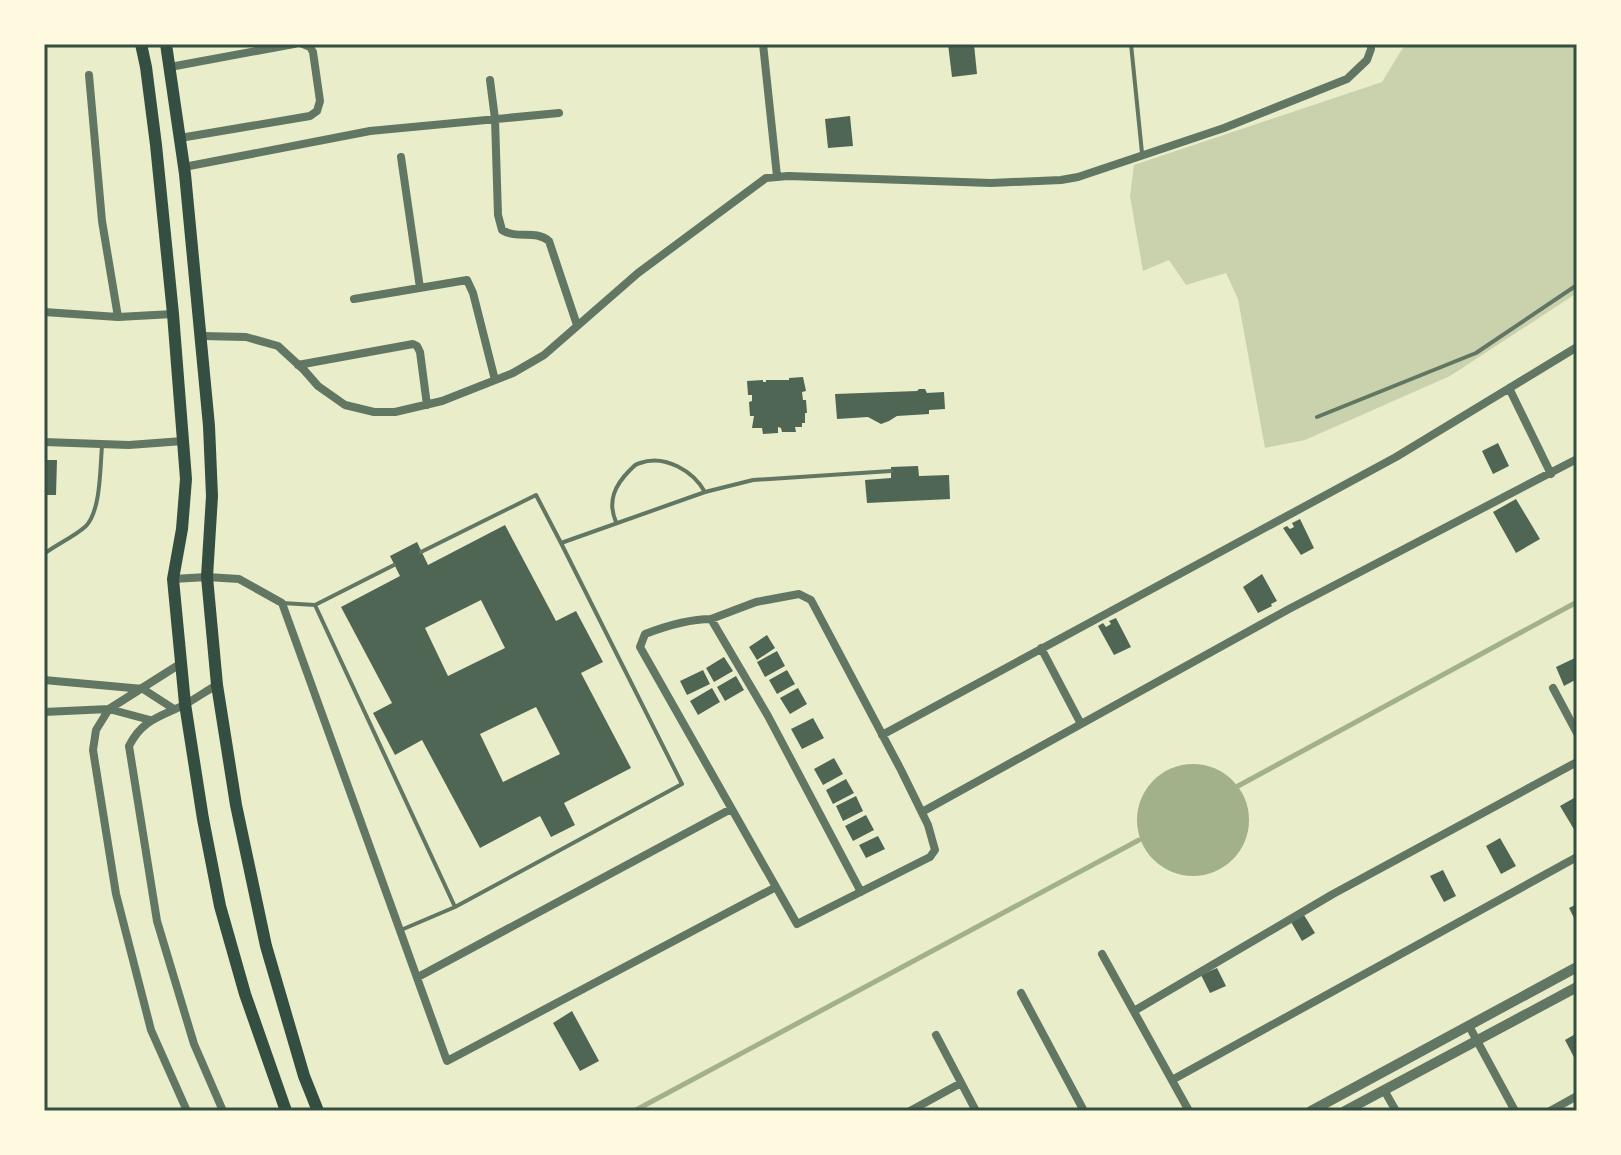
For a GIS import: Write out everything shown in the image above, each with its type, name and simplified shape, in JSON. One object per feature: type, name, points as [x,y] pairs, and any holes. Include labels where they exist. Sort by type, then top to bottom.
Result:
[{"type":"highway","points":[[141,44],[156,145],[186,479],[182,529],[173,579],[180,664],[179,706],[220,906],[245,994],[286,1111]]},
{"type":"highway","points":[[166,44],[184,167],[202,336],[212,496],[207,577],[217,685],[236,805],[266,946],[304,1076],[318,1111]]},
{"type":"highway","points":[[175,338],[202,336]]},
{"type":"street","points":[[170,67],[294,44]]},
{"type":"street","points":[[180,138],[310,116],[317,111],[320,101],[313,52],[303,44]]},
{"type":"street","points":[[763,44],[777,176]]},
{"type":"street","points":[[202,336],[246,337],[278,346],[318,386],[345,405],[374,412],[395,412],[427,405],[513,373],[544,355],[638,273],[766,178],[991,183],[1078,177],[1224,128],[1347,79],[1367,60],[1371,44]]},
{"type":"street","points":[[89,75],[102,221],[118,317]]},
{"type":"street","points":[[490,80],[495,119],[498,215],[502,230],[511,236],[542,235],[549,241],[577,325]]},
{"type":"street","points":[[184,167],[370,131],[559,113]]},
{"type":"street","points":[[401,157],[420,288]]},
{"type":"street","points":[[354,299],[467,280],[495,380]]},
{"type":"street","points":[[44,312],[118,317],[173,314]]},
{"type":"street","points":[[298,365],[413,344],[420,352],[427,405]]},
{"type":"street","points":[[882,735],[1396,457],[1577,347]]},
{"type":"street","points":[[1509,388],[1551,474]]},
{"type":"street","points":[[44,442],[129,445],[183,441]]},
{"type":"street","points":[[922,812],[1289,609],[1577,459]]},
{"type":"street","points":[[173,579],[239,579],[282,603],[447,1061],[776,887]]},
{"type":"street","points":[[799,594],[811,600],[882,735],[922,812],[935,850],[930,857],[797,924],[640,647],[645,634],[696,619],[711,619],[756,602],[799,594]]},
{"type":"street","points":[[711,619],[768,716],[861,892]]},
{"type":"street","points":[[1041,648],[1081,724]]},
{"type":"street","points":[[180,664],[109,709],[96,730],[93,750],[116,894],[151,1030],[187,1111]]},
{"type":"street","points":[[44,680],[143,689],[179,706]]},
{"type":"street","points":[[217,685],[150,720],[135,734],[129,746],[157,921],[194,1044],[223,1111]]},
{"type":"street","points":[[1553,688],[1577,733]]},
{"type":"street","points":[[44,712],[109,709],[150,720]]},
{"type":"street","points":[[1134,1011],[1333,894],[1577,762]]},
{"type":"street","points":[[418,977],[731,809]]},
{"type":"street","points":[[1172,1080],[1577,857]]},
{"type":"street","points":[[1102,954],[1189,1111]]},
{"type":"street","points":[[1311,1111],[1577,967]]},
{"type":"street","points":[[1345,1111],[1577,987]]},
{"type":"street","points":[[1021,993],[1084,1111]]},
{"type":"street","points":[[1469,1026],[1515,1111]]},
{"type":"street","points":[[936,1035],[976,1111]]},
{"type":"street","points":[[910,1111],[961,1083]]},
{"type":"street","points":[[1384,1090],[1396,1111]]},
{"type":"street","points":[[1550,1111],[1577,1096]]},
{"type":"lane","points":[[1131,44],[1142,155]]},
{"type":"lane","points":[[1317,417],[1476,353],[1577,285]]},
{"type":"lane","points":[[44,554],[80,531],[95,513],[102,444]]},
{"type":"lane","points":[[616,522],[612,512],[613,492],[637,463],[659,460],[682,469],[698,481],[705,492]]},
{"type":"lane","points":[[561,543],[705,492],[753,480],[891,471]]},
{"type":"lane","points":[[401,930],[455,907],[682,784],[536,495],[421,552]]},
{"type":"lane","points":[[282,603],[315,605],[394,565]]},
{"type":"lane","points":[[315,605],[455,907]]},
{"type":"shaded area","points":[[1408,44],[1577,44],[1577,293],[1450,376],[1305,440],[1265,448],[1238,299],[1226,273],[1186,285],[1169,260],[1143,271],[1130,196],[1134,165],[1382,82]]},
{"type":"shaded area","points":[[1193,764],[1215,768],[1233,780],[1245,798],[1249,820],[1245,842],[1233,860],[1215,872],[1193,876],[1171,872],[1153,860],[1141,842],[1137,820],[1141,798],[1153,780],[1171,768]]},
{"type":"building","points":[[948,44],[974,44],[977,74],[952,77]]},
{"type":"building","points":[[850,116],[853,146],[828,148],[825,119]]},
{"type":"building","points":[[803,377],[806,391],[802,392],[807,413],[802,427],[795,427],[796,432],[782,432],[778,427],[778,433],[763,434],[762,428],[752,428],[754,416],[750,416],[749,402],[752,395],[748,395],[747,381]]},
{"type":"building","points":[[925,389],[927,393],[944,392],[945,409],[929,410],[929,414],[897,416],[881,424],[868,417],[837,419],[835,394]]},
{"type":"building","points":[[1498,443],[1509,466],[1493,474],[1482,451]]},
{"type":"building","points":[[44,460],[57,460],[56,495],[44,495]]},
{"type":"building","points":[[918,466],[919,476],[949,475],[950,499],[867,503],[865,480],[891,478],[891,467]]},
{"type":"building","points":[[1516,499],[1540,539],[1516,553],[1493,512]]},
{"type":"building","points":[[1300,519],[1314,548],[1301,555],[1283,528],[1294,527],[1292,523]]},
{"type":"building","points":[[505,525],[556,621],[576,611],[603,662],[581,673],[631,768],[564,803],[575,825],[551,837],[540,816],[480,848],[422,740],[395,755],[373,713],[392,703],[341,607],[400,576],[390,556],[417,542],[428,565]],"holes":[[[481,600],[505,648],[448,676],[425,628]],[[536,707],[560,754],[503,782],[480,734]]]},
{"type":"building","points":[[1262,574],[1277,601],[1258,613],[1243,587]]},
{"type":"building","points":[[1116,618],[1131,647],[1114,655],[1098,626],[1103,623],[1106,627],[1111,624],[1109,621]]},
{"type":"building","points":[[767,635],[775,648],[757,660],[749,647]]},
{"type":"building","points":[[777,651],[785,666],[765,677],[757,662]]},
{"type":"building","points":[[724,657],[733,671],[714,682],[706,668]]},
{"type":"building","points":[[1577,657],[1577,679],[1564,686],[1556,667]]},
{"type":"building","points":[[703,670],[710,684],[687,695],[680,681]]},
{"type":"building","points":[[787,670],[795,684],[777,694],[769,680]]},
{"type":"building","points":[[736,676],[744,690],[725,701],[717,687]]},
{"type":"building","points":[[712,688],[720,702],[698,715],[690,701]]},
{"type":"building","points":[[798,688],[807,704],[790,714],[780,698]]},
{"type":"building","points":[[813,718],[824,738],[802,749],[791,729]]},
{"type":"building","points":[[834,758],[843,774],[823,785],[814,769]]},
{"type":"building","points":[[846,779],[854,793],[833,804],[826,790]]},
{"type":"building","points":[[856,796],[863,811],[843,821],[836,806]]},
{"type":"building","points":[[1574,798],[1577,803],[1575,831],[1560,806]]},
{"type":"building","points":[[866,815],[874,830],[853,841],[845,826]]},
{"type":"building","points":[[878,836],[885,849],[866,858],[859,845]]},
{"type":"building","points":[[1500,838],[1516,866],[1501,874],[1486,846]]},
{"type":"building","points":[[1443,870],[1456,896],[1444,902],[1430,876]]},
{"type":"building","points":[[1577,904],[1577,924],[1569,908]]},
{"type":"building","points":[[1304,915],[1315,933],[1302,941],[1291,922]]},
{"type":"building","points":[[1217,968],[1226,986],[1210,993],[1201,975]]},
{"type":"building","points":[[572,1011],[599,1061],[580,1071],[553,1023]]},
{"type":"building","points":[[1577,1033],[1577,1063],[1565,1040]]},
{"type":"waterway","points":[[1238,786],[1577,602]]},
{"type":"waterway","points":[[634,1111],[1139,840]]}]
